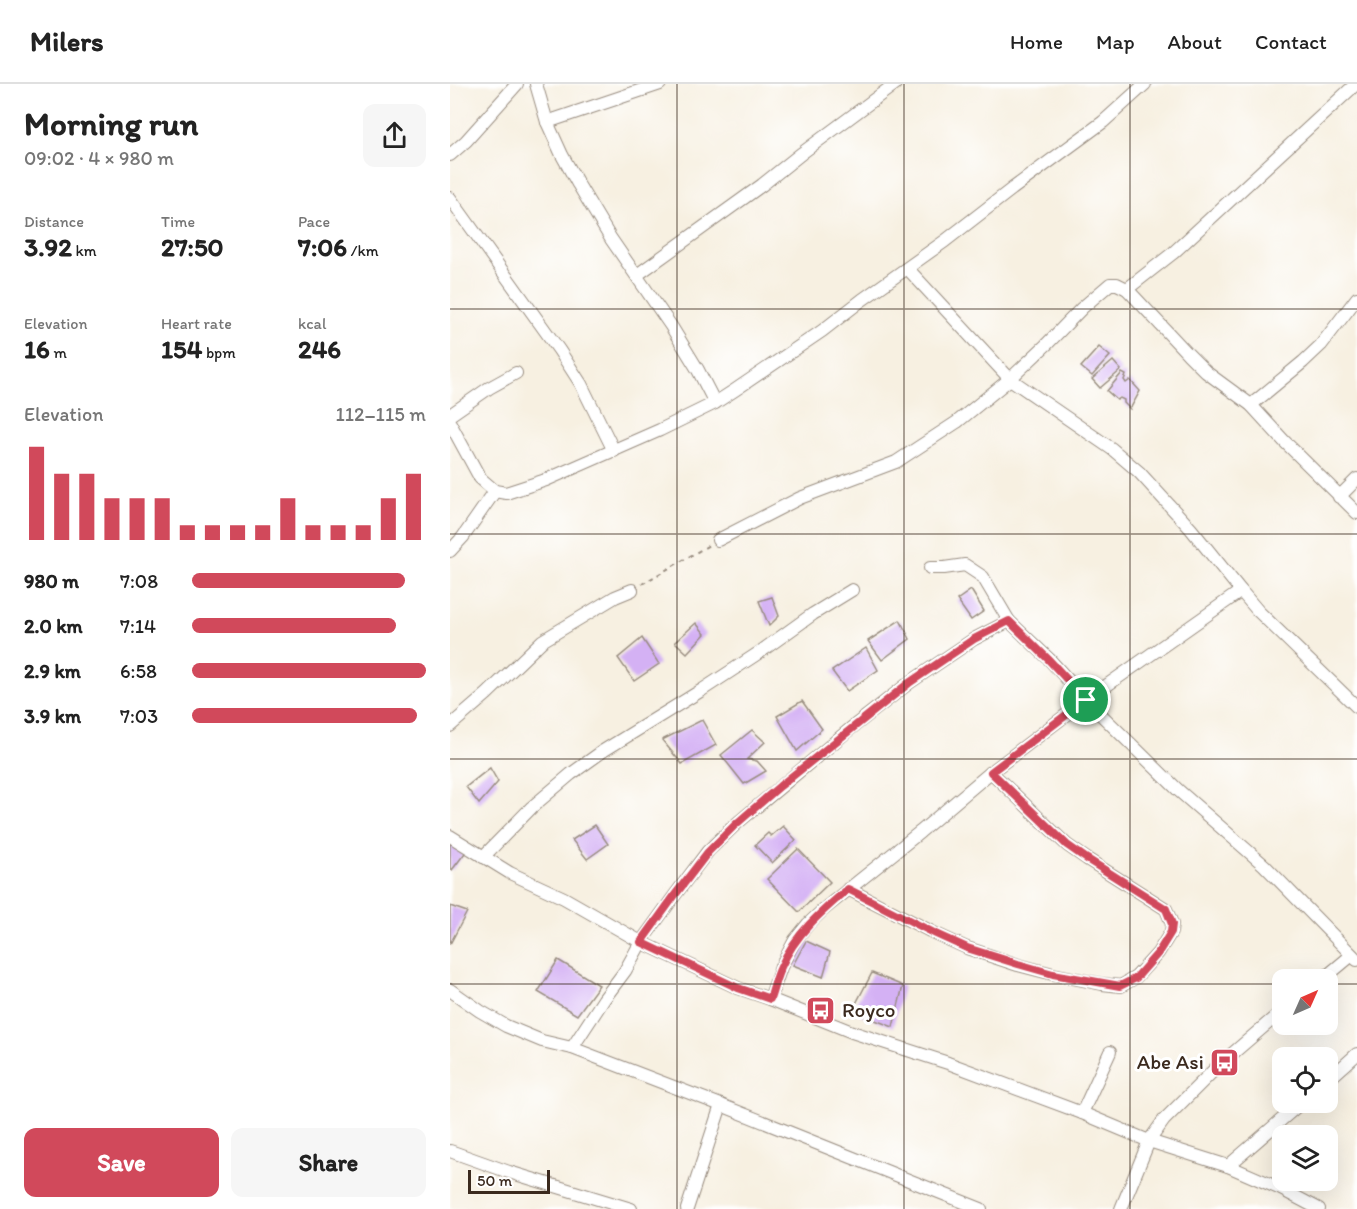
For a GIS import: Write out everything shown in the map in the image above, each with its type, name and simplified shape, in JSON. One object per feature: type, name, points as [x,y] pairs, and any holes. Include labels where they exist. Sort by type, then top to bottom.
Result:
[{"type":"street","points":[[450,155],[466,141],[517,84]]},
{"type":"street","points":[[536,84],[562,155],[599,221],[671,326],[715,403]]},
{"type":"street","points":[[548,122],[660,84]]},
{"type":"street","points":[[637,276],[895,84]]},
{"type":"street","points":[[1127,289],[1173,253],[1356,84]]},
{"type":"street","points":[[450,423],[480,478],[499,493],[525,488],[546,480],[660,430],[715,403],[757,377],[822,331],[1104,122],[1143,85]]},
{"type":"street","points":[[450,198],[559,350],[581,384],[614,451]]},
{"type":"street","points":[[908,269],[1010,379],[1112,449],[1139,472],[1191,529],[1240,591],[1291,645],[1357,708]]},
{"type":"street","points":[[718,540],[800,498],[896,462],[957,422],[1010,379],[1082,308],[1110,284],[1117,284],[1127,289],[1206,372],[1251,405],[1357,513]]},
{"type":"street","points":[[1251,405],[1321,345],[1357,298]]},
{"type":"street","points":[[450,415],[489,388],[516,373]]},
{"type":"street","points":[[1339,497],[1357,479]]},
{"type":"street","points":[[450,551],[463,537],[495,491]]},
{"type":"street","points":[[930,568],[965,565],[983,577],[1009,621],[1086,700],[1178,790],[1264,865],[1355,958],[1338,969]]},
{"type":"street","points":[[450,726],[542,641],[615,597],[632,590]]},
{"type":"street","points":[[483,857],[532,807],[571,774],[852,590]]},
{"type":"street","points":[[770,999],[781,967],[795,940],[808,924],[848,889],[991,772],[1086,700],[1240,591]]},
{"type":"street","points":[[572,1048],[625,971],[641,942],[708,852],[735,825],[824,750],[909,683],[974,639],[1009,621]]},
{"type":"street","points":[[848,889],[967,948],[1018,964],[1053,974],[1120,986],[1136,978],[1158,953],[1171,932],[1172,924],[1166,909],[1067,845],[991,772]]},
{"type":"street","points":[[450,837],[510,873],[564,898],[641,942],[738,988],[852,1032],[948,1063],[1082,1113],[1149,1141],[1228,1166],[1281,1189],[1319,1209]]},
{"type":"street","points":[[450,990],[506,1026],[542,1041],[572,1048],[721,1105],[981,1209]]},
{"type":"street","points":[[1121,1209],[1149,1141],[1164,1120],[1218,1065],[1272,1019]]},
{"type":"street","points":[[1082,1113],[1110,1052]]},
{"type":"street","points":[[1338,1071],[1357,1054]]},
{"type":"street","points":[[687,1209],[721,1105]]},
{"type":"street","points":[[1228,1166],[1289,1113]]},
{"type":"street","points":[[450,1151],[509,1172],[632,1209]]},
{"type":"path","points":[[632,590],[718,540]]},
{"type":"building","points":[[1099,347],[1110,356],[1092,376],[1081,367]]},
{"type":"building","points":[[1113,361],[1121,370],[1100,388],[1092,379]]},
{"type":"building","points":[[1122,373],[1126,375],[1124,380],[1126,383],[1130,380],[1140,391],[1130,409],[1124,400],[1120,398],[1117,400],[1107,391]]},
{"type":"building","points":[[971,590],[984,611],[971,620],[957,600]]},
{"type":"building","points":[[772,597],[779,616],[769,626],[759,601]]},
{"type":"building","points":[[900,620],[910,639],[882,660],[868,641]]},
{"type":"building","points":[[696,623],[705,634],[687,653],[675,642]]},
{"type":"building","points":[[642,638],[659,664],[634,681],[618,658]]},
{"type":"building","points":[[866,648],[878,670],[847,691],[832,671]]},
{"type":"building","points":[[802,701],[822,729],[797,751],[777,716]]},
{"type":"building","points":[[702,720],[716,745],[682,764],[662,740]]},
{"type":"building","points":[[752,730],[765,742],[747,759],[757,761],[766,771],[744,784],[721,755]]},
{"type":"building","points":[[490,768],[498,782],[479,804],[466,787]]},
{"type":"building","points":[[595,825],[608,844],[587,859],[572,840]]},
{"type":"building","points":[[783,826],[796,840],[772,863],[755,845],[768,833],[771,836]]},
{"type":"building","points":[[450,843],[468,849],[452,870],[450,868]]},
{"type":"building","points":[[798,849],[830,882],[799,912],[767,879]]},
{"type":"building","points":[[450,906],[467,912],[450,944]]},
{"type":"building","points":[[806,941],[830,952],[823,977],[793,965]]},
{"type":"building","points":[[558,960],[599,985],[577,1015],[538,992]]},
{"type":"building","points":[[872,973],[903,986],[893,1027],[852,1011]]},
{"type":"place","name":"Royco","points":[[821,1010]]},
{"type":"place","name":"Abe Asi","points":[[1225,1062]]},
{"type":"route","points":[[1009,621],[1086,700],[991,772],[1067,845],[1166,909],[1172,924],[1171,932],[1158,953],[1136,978],[1120,986],[1102,984],[1018,964],[967,948],[848,889],[808,924],[795,940],[781,967],[770,999],[738,988],[641,942],[708,852],[735,825],[909,683],[974,639],[1009,621]]}]
